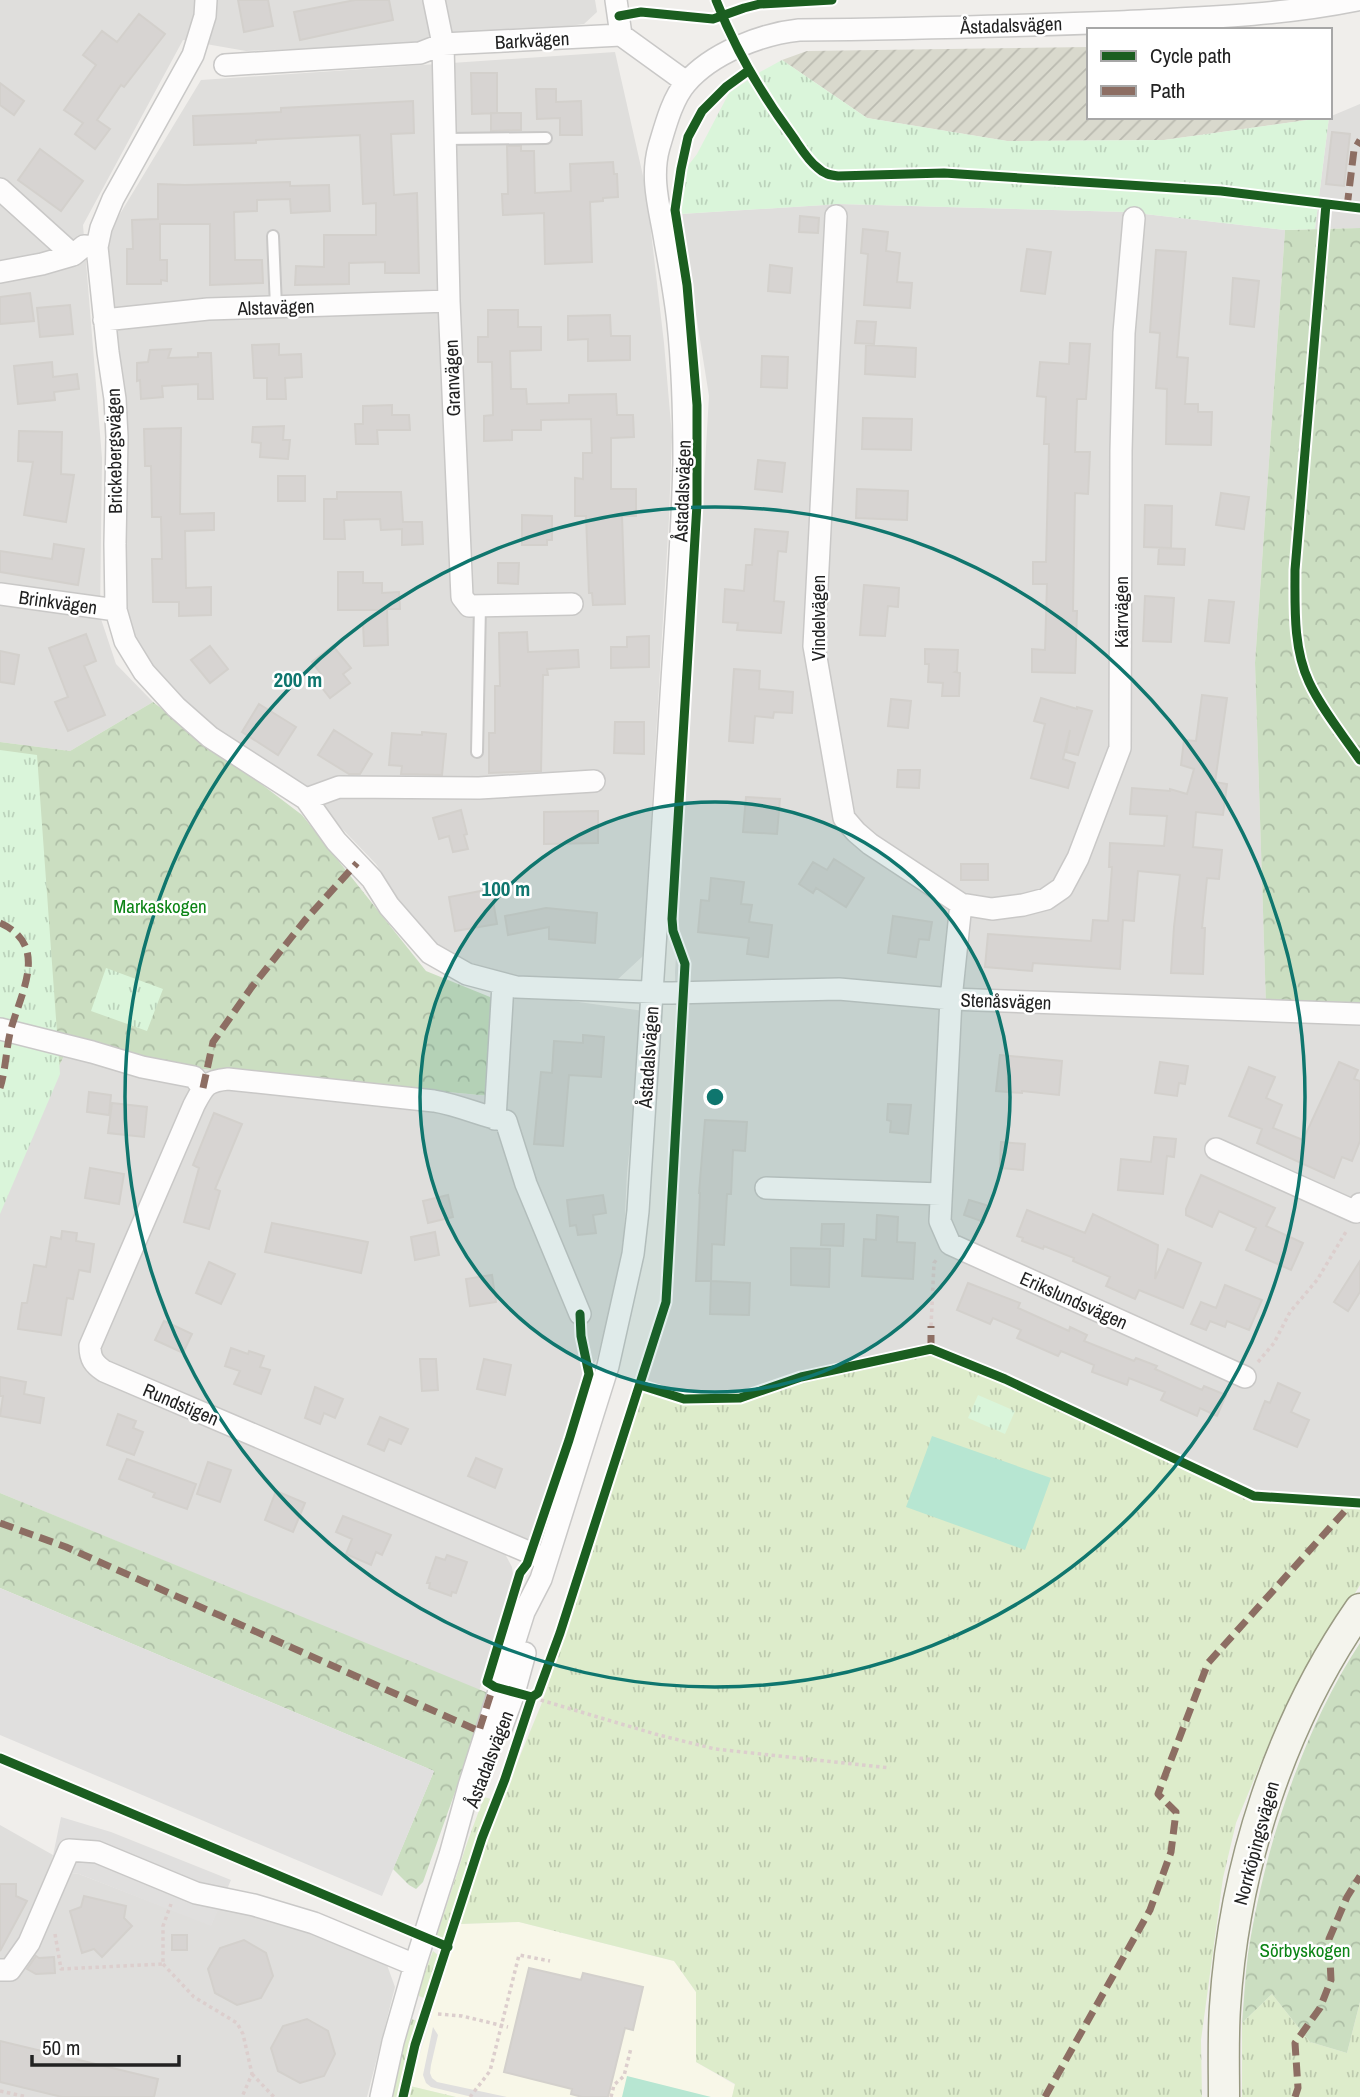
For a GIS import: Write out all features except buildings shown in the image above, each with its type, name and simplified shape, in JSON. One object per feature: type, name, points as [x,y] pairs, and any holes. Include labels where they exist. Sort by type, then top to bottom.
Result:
[{"type":"main road","name":"Norrköpingsvägen","points":[[1224,2097],[1225,2008],[1229,1962],[1241,1893],[1259,1822],[1274,1776],[1313,1688],[1360,1609]]},
{"type":"street","name":"Brickebergsvägen","points":[[206,0],[205,16],[193,55],[113,199],[101,228],[97,247],[115,399],[116,610],[125,641],[144,672],[176,707],[210,737],[306,799],[337,841],[372,880],[389,906],[430,953],[467,974],[516,987],[652,993]]},
{"type":"street","name":"Granvägen","points":[[434,0],[443,44],[449,301],[462,597],[469,606],[480,606]]},
{"type":"street","points":[[616,0],[621,35],[686,82]]},
{"type":"street","name":"Åstadalsvägen","points":[[381,2097],[415,1965],[524,1612],[544,1569],[608,1366],[633,1254],[660,900],[684,462],[683,386],[678,322],[657,202],[655,170],[658,149],[678,96],[686,82],[712,61],[744,44],[776,33],[799,30],[1040,25],[1234,17],[1357,0]]},
{"type":"street","name":"Barkvägen","points":[[443,44],[621,35]]},
{"type":"street","points":[[225,65],[420,52],[443,44]]},
{"type":"street","points":[[0,189],[73,255]]},
{"type":"street","name":"Vindelvägen","points":[[835,216],[814,646],[844,818],[870,845],[961,904]]},
{"type":"street","name":"Kärrvägen","points":[[961,904],[992,909],[1023,905],[1046,899],[1062,888],[1078,858],[1120,748],[1121,425],[1124,333],[1134,218]]},
{"type":"street","points":[[0,272],[73,255],[84,246],[97,247]]},
{"type":"street","name":"Alstavägen","points":[[104,320],[208,309],[449,301]]},
{"type":"street","name":"Brinkvägen","points":[[0,594],[116,610]]},
{"type":"street","points":[[480,606],[572,604]]},
{"type":"street","points":[[306,799],[340,787],[479,788],[594,781]]},
{"type":"street","points":[[950,1244],[940,1221],[951,999],[961,904]]},
{"type":"street","points":[[495,1119],[503,984]]},
{"type":"street","name":"Stenåsvägen","points":[[652,993],[839,989],[951,999],[1360,1014]]},
{"type":"street","points":[[0,1029],[142,1067],[194,1077],[203,1088],[211,1080],[228,1079],[326,1089],[453,1104],[506,1121],[526,1184],[580,1314]]},
{"type":"street","name":"Rundstigen","points":[[203,1088],[168,1160],[90,1346],[90,1357],[95,1365],[544,1569]]},
{"type":"street","points":[[1216,1149],[1358,1208]]},
{"type":"street","points":[[766,1188],[941,1194]]},
{"type":"street","name":"Erikslundsvägen","points":[[950,1244],[1245,1377]]},
{"type":"street","points":[[0,1970],[10,1970],[29,1943],[69,1850],[97,1852],[196,1892],[254,1905],[314,1923],[415,1965]]},
{"type":"lane","points":[[446,139],[546,138]]},
{"type":"lane","points":[[274,236],[276,307]]},
{"type":"lane","points":[[477,752],[480,606]]},
{"type":"path","points":[[1245,1377],[1274,1343],[1290,1312],[1317,1280],[1358,1208]]},
{"type":"path","points":[[931,1326],[934,1263],[950,1244]]},
{"type":"path","points":[[528,1708],[535,1695],[655,1734],[715,1749],[890,1768]]},
{"type":"path","points":[[177,1885],[163,1926],[163,1964],[194,1997],[237,2023],[243,2034],[252,2074],[274,2097]]},
{"type":"path","points":[[55,1934],[61,1969],[163,1964]]},
{"type":"path","points":[[470,2097],[490,2071],[519,1955],[550,1961]]},
{"type":"path","points":[[438,2014],[462,2016],[508,2027]]},
{"type":"path","points":[[611,2097],[614,2085],[624,2076],[631,2048]]},
{"type":"path","points":[[242,2097],[252,2074]]},
{"type":"path","points":[[0,2091],[27,2097]]},
{"type":"shaded area","points":[[0,0],[595,0],[597,12],[584,24],[424,44],[246,51],[183,40],[83,225],[102,458],[100,616],[116,664],[153,702],[70,751],[0,742]]},
{"type":"shaded area","points":[[1087,47],[1087,119],[1315,119],[1164,140],[1007,141],[867,118],[782,60],[807,51]]},
{"type":"shaded area","points":[[615,52],[646,189],[672,436],[643,956],[617,980],[506,977],[461,965],[420,933],[376,864],[298,783],[215,729],[151,671],[124,622],[106,237],[201,80]]},
{"type":"shaded area","points":[[1360,104],[1360,228],[1315,229],[1329,119],[1332,119],[1332,116]]},
{"type":"shaded area","points":[[840,204],[1127,212],[1285,230],[1255,663],[1266,1004],[1360,1007],[1360,1503],[1254,1496],[1005,1379],[931,1349],[801,1377],[740,1398],[684,1399],[639,1386],[665,1305],[678,1073],[675,973],[709,396],[680,214]]},
{"type":"shaded area","points":[[490,997],[542,997],[644,1011],[627,1173],[624,1235],[616,1286],[597,1359],[585,1374],[529,1542],[517,1538],[505,1554],[512,1567],[514,1582],[479,1691],[0,1493],[0,1206],[25,1133],[64,1056],[489,1096]]},
{"type":"shaded area","points":[[0,1588],[434,1771],[382,1896],[0,1735]]},
{"type":"shaded area","points":[[61,1817],[111,1832],[231,1880],[211,1926],[79,1874],[50,1870]]},
{"type":"shaded area","points":[[0,1825],[53,1855],[51,1870],[79,1874],[211,1925],[219,1906],[252,1911],[373,1956],[387,1965],[395,1987],[367,2097],[0,2097]]},
{"type":"shaded area","points":[[519,1922],[674,1961],[696,1992],[696,2062],[735,2085],[732,2097],[456,2097],[410,2086],[460,1924]]},
{"type":"shaded area","points":[[433,2027],[438,2035],[431,2065],[432,2078],[437,2082],[507,2097],[472,2097],[431,2087],[426,2083],[423,2075]]},
{"type":"green space","points":[[782,60],[867,118],[1007,141],[1164,140],[1329,119],[1315,229],[1285,230],[1127,212],[840,204],[680,214],[674,184],[697,154],[729,93]]},
{"type":"green space","points":[[1360,228],[1360,1007],[1266,1005],[1255,663],[1285,230]]},
{"type":"green space","name":"Markaskogen","points":[[153,702],[302,815],[426,971],[490,997],[490,1096],[64,1056],[25,1133],[0,1206],[0,742],[70,751]]},
{"type":"green space","points":[[0,750],[37,755],[60,1074],[0,1214]]},
{"type":"green space","points":[[106,968],[163,989],[147,1031],[91,1011]]},
{"type":"green space","points":[[931,1349],[1005,1379],[1254,1496],[1360,1503],[1360,1585],[1279,1719],[1236,1823],[1223,1878],[1201,2040],[1202,2097],[732,2097],[735,2084],[696,2062],[696,1992],[674,1961],[519,1922],[460,1924],[499,1807],[541,1705],[569,1624],[644,1386],[684,1399],[740,1398],[801,1377]]},
{"type":"green space","points":[[978,1395],[1015,1411],[1005,1434],[968,1418]]},
{"type":"green space","points":[[932,1436],[1051,1478],[1025,1550],[906,1507]]},
{"type":"green space","points":[[0,1493],[488,1693],[423,1882],[416,1889],[393,1869],[434,1771],[0,1588]]},
{"type":"green space","name":"Sörbyskogen","points":[[1360,1643],[1360,2002],[1347,2053],[1310,2042],[1272,1994],[1242,2023],[1248,1954],[1275,1833],[1288,1792],[1320,1714]]},
{"type":"green space","points":[[484,1797],[491,1799],[474,1843],[446,1937],[436,1938],[467,1843]]},
{"type":"green space","points":[[433,1951],[438,1955],[438,1960],[426,1999],[419,1996],[419,1989]]},
{"type":"green space","points":[[1272,1994],[1310,2042],[1347,2053],[1360,2002],[1360,2097],[1242,2097],[1242,2023]]},
{"type":"green space","points":[[412,2019],[419,2022],[398,2097],[390,2097],[404,2041]]},
{"type":"green space","points":[[627,2076],[711,2097],[622,2097]]},
{"type":"green space","points":[[410,2086],[456,2097],[409,2097]]},
{"type":"marked path","points":[[1347,207],[1354,150],[1360,140]]},
{"type":"marked path","points":[[203,1088],[213,1042],[251,988],[306,919],[357,863]]},
{"type":"marked path","points":[[0,923],[15,932],[24,943],[28,956],[28,970],[11,1029],[0,1088]]},
{"type":"marked path","points":[[931,1326],[931,1349]]},
{"type":"marked path","points":[[1045,2097],[1150,1910],[1171,1852],[1176,1812],[1158,1794],[1208,1663],[1353,1502]]},
{"type":"marked path","points":[[0,1523],[66,1547],[479,1731],[493,1687]]},
{"type":"marked path","points":[[1295,2097],[1298,2088],[1295,2043],[1320,2008],[1331,1980],[1329,1939],[1347,1897],[1360,1876]]},
{"type":"cycle path","points":[[716,0],[740,53],[769,102],[807,157],[827,174],[944,173],[1221,191],[1360,208]]},
{"type":"cycle path","points":[[619,16],[641,12],[713,19],[760,4],[832,0]]},
{"type":"cycle path","points":[[403,2097],[415,2045],[482,1838],[532,1697],[538,1693],[560,1633],[666,1302],[685,964],[673,931],[672,919],[697,504],[697,405],[687,285],[675,210],[688,137],[702,111],[726,87],[748,71]]},
{"type":"cycle path","points":[[1326,204],[1295,570],[1296,627],[1300,655],[1309,682],[1326,712],[1360,760]]},
{"type":"cycle path","points":[[532,1697],[495,1687],[487,1682],[520,1573],[527,1564],[589,1374],[581,1336],[580,1314]]},
{"type":"cycle path","points":[[640,1385],[684,1399],[740,1398],[801,1377],[931,1349],[1005,1379],[1254,1496],[1360,1503]]},
{"type":"cycle path","points":[[0,1758],[448,1947]]}]
